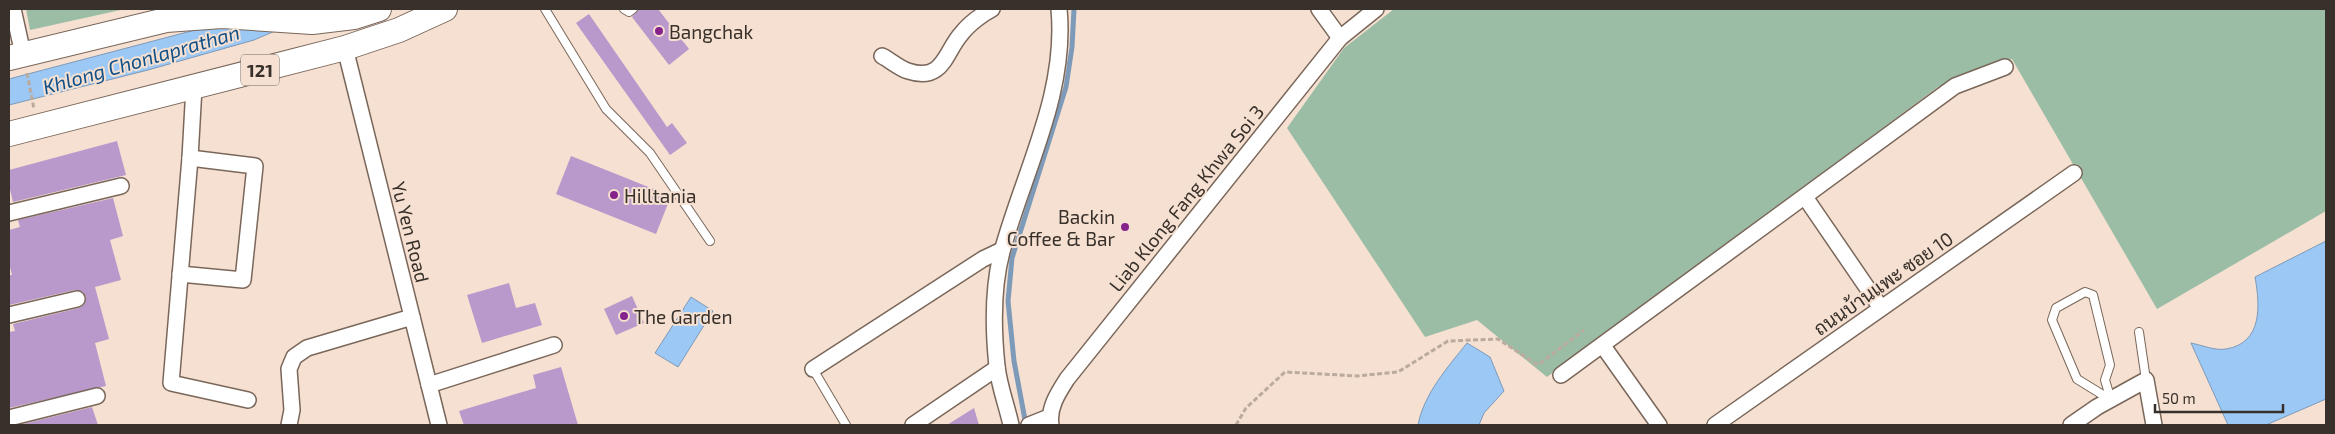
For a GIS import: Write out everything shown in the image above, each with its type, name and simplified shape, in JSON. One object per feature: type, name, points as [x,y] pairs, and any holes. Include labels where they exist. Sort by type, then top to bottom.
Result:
[{"type":"main road","points":[[16,56],[166,20],[222,16],[312,22],[335,20],[379,9]]},
{"type":"main road","name":"121","points":[[9,134],[345,48],[399,30],[445,9]]},
{"type":"street","points":[[13,9],[16,56]]},
{"type":"street","points":[[882,56],[908,71],[924,74],[934,71],[944,62],[961,33],[992,9]]},
{"type":"street","points":[[1012,425],[997,368],[995,294],[1002,250],[1046,124],[1057,69],[1059,9]]},
{"type":"street","points":[[1318,9],[1340,38]]},
{"type":"street","name":"Liab Klong Fang Khwa Soi 3","points":[[1050,421],[1056,396],[1067,379],[1340,38],[1376,9]]},
{"type":"street","name":"Yu Yen Road","points":[[345,48],[439,425]]},
{"type":"street","points":[[1561,375],[1955,86],[2005,67]]},
{"type":"street","points":[[194,87],[190,158],[170,383],[248,400]]},
{"type":"street","points":[[180,274],[243,280],[255,166],[190,158]]},
{"type":"street","name":"ถนนบ้านแพะ ซอย 10","points":[[1714,425],[2074,173]]},
{"type":"street","points":[[9,213],[121,186]]},
{"type":"street","points":[[1805,197],[1881,308]]},
{"type":"street","points":[[812,370],[983,259],[1002,250]]},
{"type":"street","points":[[9,315],[77,298]]},
{"type":"street","points":[[289,425],[292,410],[289,369],[294,357],[307,348],[412,317]]},
{"type":"street","points":[[429,385],[554,345]]},
{"type":"street","points":[[1603,346],[1659,425]]},
{"type":"street","points":[[913,425],[997,368]]},
{"type":"street","points":[[2070,425],[2146,380],[2154,425]]},
{"type":"street","points":[[9,418],[97,396]]},
{"type":"street","points":[[1029,425],[1050,421]]},
{"type":"lane","points":[[545,9],[606,109],[650,153],[710,241]]},
{"type":"lane","points":[[624,9],[629,12],[634,9]]},
{"type":"lane","points":[[2085,292],[2093,295],[2110,365],[2105,380],[2111,400],[2077,379],[2052,320],[2056,308],[2085,292]]},
{"type":"lane","points":[[2139,332],[2146,380]]},
{"type":"lane","points":[[812,370],[846,425]]},
{"type":"path","points":[[16,56],[38,126]]},
{"type":"path","points":[[1236,425],[1246,408],[1285,372],[1358,376],[1398,372],[1448,341],[1498,339],[1538,365],[1584,330]]},
{"type":"green space","points":[[26,9],[125,9],[30,30]]},
{"type":"green space","points":[[1394,9],[2325,9],[2326,211],[2157,309],[2012,59],[1938,87],[1547,377],[1477,320],[1425,337],[1287,128],[1344,48]]},
{"type":"water","name":"Khlong Chonlaprathan","points":[[255,9],[326,9],[254,40],[148,70],[9,105],[9,79],[214,25]]},
{"type":"water","points":[[2326,241],[2326,399],[2266,425],[2228,425],[2191,343],[2213,349],[2226,349],[2238,345],[2247,339],[2253,331],[2258,311],[2255,277]]},
{"type":"water","points":[[691,297],[713,311],[678,367],[655,353]]},
{"type":"water","points":[[1467,343],[1490,357],[1504,391],[1484,413],[1479,425],[1418,425],[1425,403],[1431,392]]},
{"type":"building","name":"Bangchak","points":[[639,9],[658,9],[689,49],[669,65],[632,17]]},
{"type":"building","points":[[589,14],[667,127],[672,123],[687,143],[670,155],[576,23]]},
{"type":"building","points":[[117,141],[126,175],[13,202],[9,185],[9,170]]},
{"type":"building","name":"Hilltania","points":[[571,156],[671,196],[656,234],[556,194]]},
{"type":"building","points":[[113,198],[123,236],[110,240],[121,280],[95,287],[109,339],[95,343],[106,386],[9,408],[9,332],[15,331],[13,324],[79,308],[84,305],[86,297],[83,292],[75,290],[9,305],[9,275],[12,275],[9,263],[9,230],[20,227],[18,220]]},
{"type":"building","points":[[509,283],[516,308],[535,303],[542,325],[482,343],[467,295]]},
{"type":"building","name":"The Garden","points":[[632,296],[644,323],[616,335],[604,309]]},
{"type":"building","points":[[561,367],[578,425],[464,425],[459,411],[536,388],[533,375]]},
{"type":"building","points":[[92,407],[98,425],[19,425]]},
{"type":"building","points":[[974,408],[979,425],[947,425]]},
{"type":"waterway","points":[[1026,425],[1014,361],[1008,301],[1012,258],[1066,87],[1072,47],[1074,9]]},
{"type":"place","name":"Bangchak","points":[[659,31]]},
{"type":"place","name":"Hilltania","points":[[614,195]]},
{"type":"place","name":"Backin Coffee & Bar","points":[[1125,227]]},
{"type":"place","name":"The Garden","points":[[624,316]]}]
